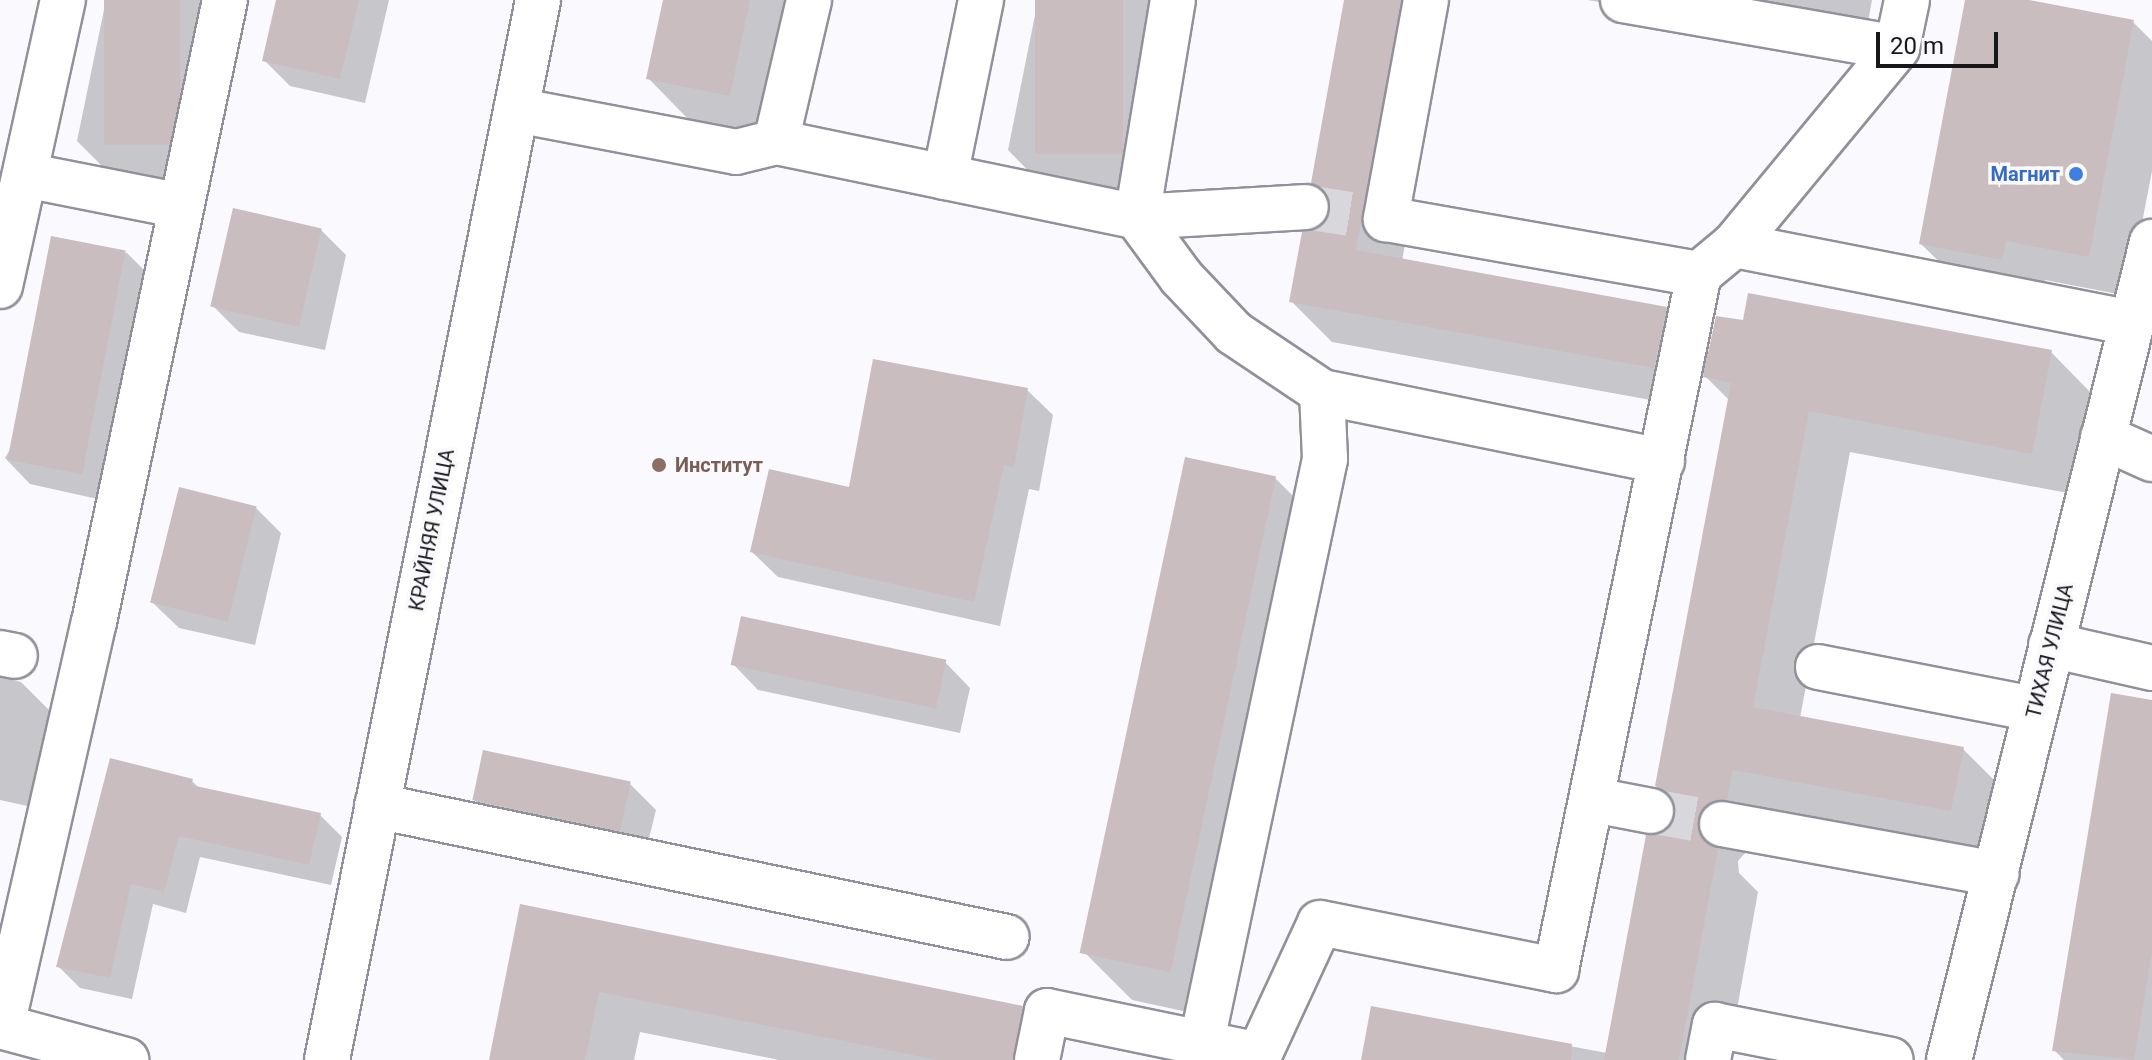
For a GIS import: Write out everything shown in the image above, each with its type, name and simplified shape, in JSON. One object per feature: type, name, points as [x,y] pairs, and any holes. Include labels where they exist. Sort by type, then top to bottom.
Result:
[{"type":"street","points":[[0,286],[7,224],[25,175],[63,0]]},
{"type":"street","points":[[126,1060],[1,1026],[225,0]]},
{"type":"street","name":"КРАЙНЯЯ УЛИЦА","points":[[327,1060],[538,0]]},
{"type":"street","points":[[776,142],[809,0]]},
{"type":"street","points":[[945,177],[981,0]]},
{"type":"street","points":[[1173,0],[1137,217],[1181,277],[1234,333],[1322,392],[1662,461]]},
{"type":"street","points":[[1426,0],[1374,218],[1699,274]]},
{"type":"street","points":[[1623,0],[1897,48]]},
{"type":"street","points":[[1037,1060],[1047,1011],[1200,1052],[1259,1055],[1320,923],[1556,970],[1594,800],[1699,274],[1734,245],[1897,48],[1907,0]]},
{"type":"street","points":[[516,110],[736,152],[776,142],[1137,217],[1306,207]]},
{"type":"street","points":[[25,175],[181,206]]},
{"type":"street","name":"ТИХАЯ УЛИЦА","points":[[1949,1060],[2152,242]]},
{"type":"street","points":[[1734,245],[2132,323]]},
{"type":"street","points":[[1200,1052],[1325,459],[1322,392]]},
{"type":"street","points":[[2103,437],[2152,459]]},
{"type":"street","points":[[2051,645],[2152,668]]},
{"type":"street","points":[[1818,667],[2034,709]]},
{"type":"street","points":[[1594,800],[1651,811]]},
{"type":"street","points":[[377,806],[1007,937]]},
{"type":"street","points":[[1722,824],[1996,874]]},
{"type":"street","points":[[1708,1060],[1715,1025],[1891,1060]]},
{"type":"building","points":[[104,0],[180,0],[180,145],[104,145]]},
{"type":"building","points":[[276,0],[359,0],[340,79],[262,61]]},
{"type":"building","points":[[663,0],[750,0],[730,96],[646,79]]},
{"type":"building","points":[[1035,0],[1123,0],[1123,154],[1035,154]]},
{"type":"building","points":[[1344,0],[1401,0],[1356,250],[1667,307],[1654,368],[1289,302],[1302,232],[1320,227],[1331,206],[1326,193],[1311,183]]},
{"type":"building","points":[[1965,0],[2029,0],[2134,20],[2089,257],[2006,241],[2002,260],[1919,244]]},
{"type":"building","points":[[233,208],[322,228],[299,327],[210,306]]},
{"type":"building","points":[[51,236],[126,251],[82,474],[7,460]]},
{"type":"building","points":[[1748,293],[2052,350],[2032,454],[1809,411],[1753,707],[1964,747],[1951,811],[1733,770],[1727,800],[1713,801],[1698,819],[1699,833],[1718,849],[1679,1060],[1604,1060],[1646,835],[1669,828],[1676,815],[1668,793],[1655,786],[1731,383],[1703,377],[1716,316],[1743,320]]},
{"type":"building","points":[[873,359],[1028,388],[1014,467],[1004,465],[974,602],[750,552],[769,469],[849,487]]},
{"type":"building","points":[[1185,457],[1276,476],[1171,972],[1080,953]]},
{"type":"building","points":[[179,487],[257,506],[228,622],[150,602]]},
{"type":"building","points":[[741,616],[946,660],[936,709],[731,665]]},
{"type":"building","points":[[2111,693],[2152,700],[2152,953],[2134,1060],[2052,1051]]},
{"type":"building","points":[[483,750],[631,781],[620,831],[472,800]]},
{"type":"building","points":[[110,758],[193,779],[191,785],[321,813],[309,865],[179,836],[164,892],[131,884],[110,978],[56,967]]},
{"type":"building","points":[[520,904],[1023,1006],[1013,1060],[937,1060],[599,992],[585,1060],[489,1060]]},
{"type":"building","points":[[1371,1006],[1572,1044],[1571,1060],[1361,1060]]},
{"type":"tunnel","points":[[1306,207],[1362,216]]},
{"type":"tunnel","points":[[1651,811],[1722,824]]},
{"type":"place","name":"Магнит","points":[[2076,174]]},
{"type":"place","name":"Институт","points":[[659,465]]}]
